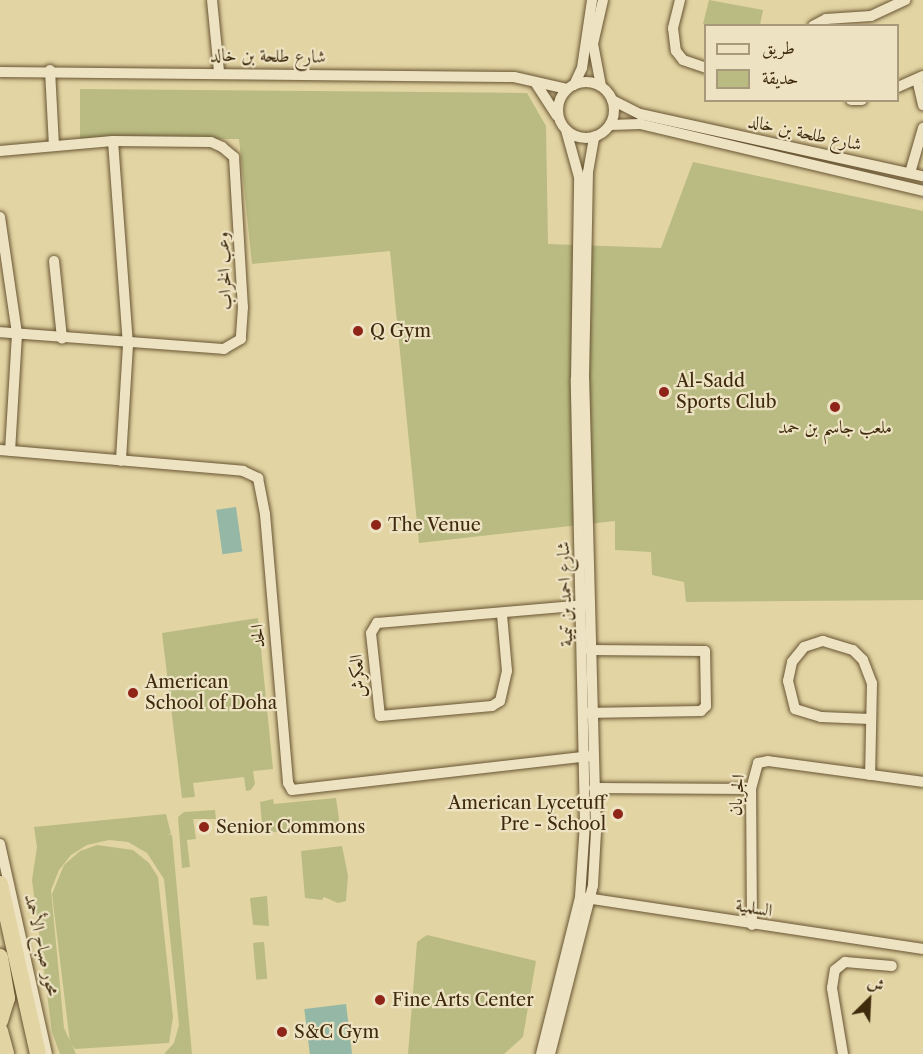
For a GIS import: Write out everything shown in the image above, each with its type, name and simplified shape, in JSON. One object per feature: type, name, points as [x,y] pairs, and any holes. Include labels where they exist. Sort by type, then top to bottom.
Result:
[{"type":"highway","points":[[0,884],[38,1054]]},
{"type":"highway","points":[[0,957],[7,1003],[0,1022]]},
{"type":"highway","points":[[0,1031],[6,1054]]},
{"type":"street","points":[[212,0],[219,71]]},
{"type":"street","points":[[560,121],[558,107],[582,68],[592,0]]},
{"type":"street","points":[[534,82],[566,130],[579,138],[594,137],[610,125],[612,100],[601,86],[593,44],[603,0]]},
{"type":"street","points":[[680,0],[672,40],[683,60],[704,68]]},
{"type":"street","points":[[817,24],[826,19],[871,16],[905,0]]},
{"type":"street","points":[[50,70],[54,146]]},
{"type":"street","name":"شارع طلحة بن خالد","points":[[0,72],[219,71],[520,77],[534,82],[571,87]]},
{"type":"street","points":[[899,86],[920,77],[923,105]]},
{"type":"street","points":[[571,87],[588,82],[601,86]]},
{"type":"street","name":"شارع طلحة بن خالد","points":[[612,100],[639,114],[923,176]]},
{"type":"street","name":"شارع طلحة بن خالد","points":[[610,125],[640,124],[923,191]]},
{"type":"street","points":[[910,173],[923,128]]},
{"type":"street","name":"شارع احمد بن تيمية","points":[[566,130],[579,177],[576,379],[586,605],[591,650],[587,712]]},
{"type":"street","name":"شارع احمد بن تيمية","points":[[540,1054],[580,897],[585,823],[587,712],[584,379],[588,172],[594,137]]},
{"type":"street","points":[[0,217],[17,334],[5,450],[121,461],[128,345],[113,141]]},
{"type":"street","name":"وعب الخراب","points":[[0,151],[113,141],[210,142],[234,157],[243,307],[241,339],[224,349],[128,345],[0,332]]},
{"type":"street","points":[[54,261],[62,339]]},
{"type":"street","name":"الحد","points":[[121,461],[243,471],[258,478],[265,514],[288,783],[292,790],[587,756]]},
{"type":"street","name":"العكرش","points":[[502,615],[507,671],[500,701],[481,707],[380,716],[371,633],[377,623],[502,615],[586,605]]},
{"type":"street","points":[[870,719],[821,717],[795,709],[788,681],[792,663],[804,647],[823,641],[853,650],[863,660],[872,683],[870,775]]},
{"type":"street","points":[[587,712],[701,711],[706,706],[707,655],[701,649],[591,650]]},
{"type":"street","name":"شارع احمد بن تيمية","points":[[550,1054],[592,898],[594,788],[587,756]]},
{"type":"street","name":"الجريان","points":[[752,925],[751,789],[753,772],[758,763],[768,761],[923,782]]},
{"type":"street","points":[[594,788],[751,789]]},
{"type":"street","name":"محور صباح الأحمد","points":[[0,844],[47,1054]]},
{"type":"street","name":"السلمية","points":[[580,897],[752,925],[923,949]]},
{"type":"street","points":[[843,1054],[832,988],[835,970],[845,962],[892,966]]},
{"type":"green space","points":[[709,0],[763,10],[760,24],[703,24]]},
{"type":"green space","name":"Al-Sadd Sports Club","points":[[80,89],[527,93],[546,126],[548,244],[661,248],[693,162],[923,211],[923,600],[686,602],[684,582],[652,575],[651,552],[615,550],[615,521],[419,543],[390,251],[252,264],[239,139],[80,139]]},
{"type":"green space","points":[[258,618],[273,769],[253,771],[255,784],[251,790],[246,791],[244,777],[193,783],[195,797],[182,798],[162,633]]},
{"type":"green space","points":[[336,798],[340,826],[263,833],[260,802],[273,799],[274,804]]},
{"type":"green space","points":[[215,810],[216,819],[193,819],[196,839],[187,840],[190,867],[182,868],[178,817],[184,812]]},
{"type":"green space","points":[[166,814],[171,834],[168,835],[172,835],[192,1054],[164,1054],[174,1043],[179,1025],[164,879],[147,853],[128,842],[109,840],[87,845],[71,855],[59,870],[51,890],[64,1028],[76,1054],[60,1054],[52,1032],[32,880],[37,847],[34,827]]},
{"type":"green space","points":[[97,845],[133,850],[149,863],[158,877],[173,1017],[169,1043],[75,1049],[70,1043],[52,894],[64,865],[80,851]]},
{"type":"green space","points":[[342,846],[348,876],[346,901],[338,903],[324,897],[322,900],[305,898],[301,851]]},
{"type":"green space","points":[[267,896],[269,926],[253,925],[250,898]]},
{"type":"green space","points":[[427,935],[536,961],[523,1037],[504,1054],[408,1054],[417,942]]},
{"type":"green space","points":[[264,942],[267,979],[256,980],[253,943]]},
{"type":"shaded area","points":[[236,507],[242,552],[222,554],[216,510]]},
{"type":"shaded area","points":[[346,1004],[352,1054],[310,1054],[304,1009]]},
{"type":"place","name":"Q Gym","points":[[358,331]]},
{"type":"place","name":"Al-Sadd Sports Club","points":[[664,392]]},
{"type":"place","name":"ملعب جاسم بن حمد","points":[[835,407]]},
{"type":"place","name":"The Venue","points":[[376,525]]},
{"type":"place","name":"American School of Doha","points":[[133,693]]},
{"type":"place","name":"American Lycetuff Pre - School","points":[[618,814]]},
{"type":"place","name":"Senior Commons","points":[[204,827]]},
{"type":"place","name":"Fine Arts Center","points":[[380,1000]]},
{"type":"place","name":"S&C Gym","points":[[282,1032]]}]
